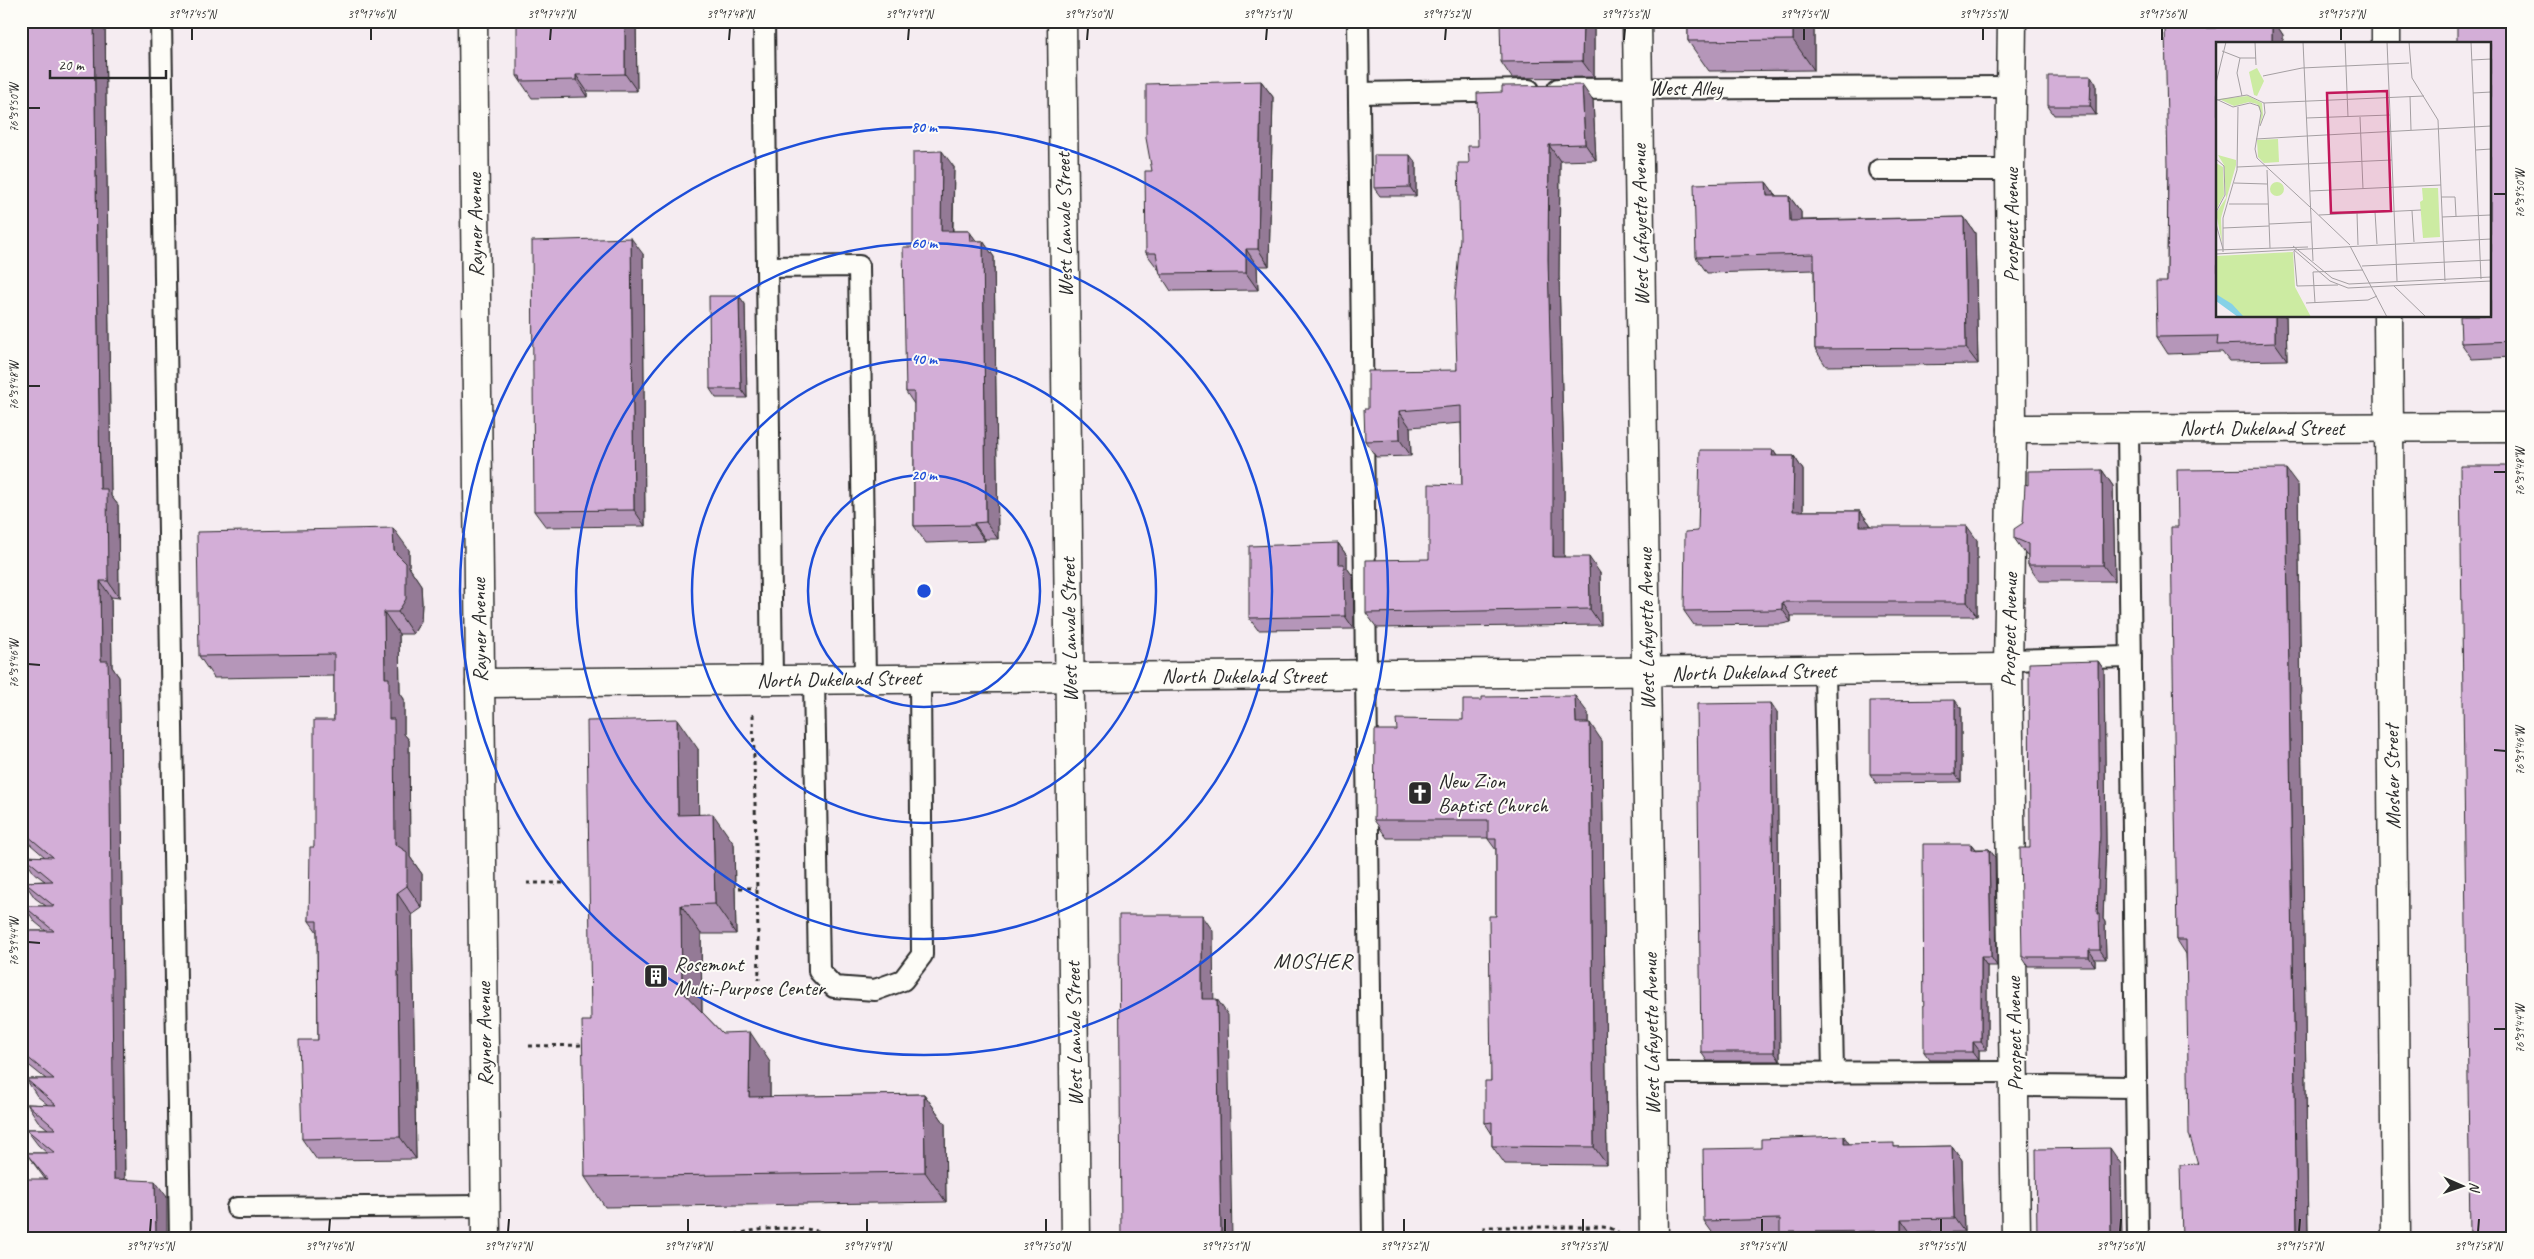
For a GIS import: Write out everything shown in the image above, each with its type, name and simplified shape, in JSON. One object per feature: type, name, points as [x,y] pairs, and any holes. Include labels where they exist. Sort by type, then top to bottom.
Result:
[{"type":"street","name":"Rayner Avenue","points":[[473,21],[486,1238]]},
{"type":"street","name":"West Lanvale Street","points":[[1062,21],[1076,1238]]},
{"type":"street","name":"West Lafayette Avenue","points":[[1637,21],[1654,1238]]},
{"type":"street","name":"Prospect Avenue","points":[[2012,21],[2010,170],[2012,429],[2008,664],[2016,1238]]},
{"type":"street","points":[[2386,21],[2386,42]]},
{"type":"street","name":"Mosher Street","points":[[2388,318],[2396,1238]]},
{"type":"street","name":"North Dukeland Street","points":[[2012,429],[2513,427]]},
{"type":"street","name":"North Dukeland Street","points":[[480,683],[1824,671],[2008,664]]},
{"type":"lane","points":[[161,21],[180,1238]]},
{"type":"lane","points":[[764,21],[772,680]]},
{"type":"lane","points":[[1358,21],[1373,1238]]},
{"type":"lane","name":"West Alley","points":[[1359,93],[1638,88],[2012,87]]},
{"type":"lane","points":[[1879,170],[2010,170]]},
{"type":"lane","points":[[767,267],[859,266],[865,679]]},
{"type":"lane","points":[[2128,429],[2138,1238]]},
{"type":"lane","points":[[2008,664],[2131,657]]},
{"type":"lane","points":[[1824,671],[1833,1073]]},
{"type":"lane","points":[[814,680],[819,971],[834,987],[875,990],[904,980],[922,955],[920,678]]},
{"type":"lane","points":[[1652,1073],[1833,1073],[2015,1079],[2136,1087]]},
{"type":"lane","points":[[237,1208],[486,1206]]},
{"type":"path","points":[[753,711],[759,980]]},
{"type":"path","points":[[527,883],[564,883]]},
{"type":"path","points":[[739,888],[757,888]]},
{"type":"path","points":[[528,1046],[595,1044]]},
{"type":"path","points":[[1482,1238],[1484,1228],[1488,1227],[1603,1227],[1618,1232]]},
{"type":"path","points":[[728,1238],[747,1231],[814,1229],[830,1234],[834,1238]]},
{"type":"building","points":[[21,21],[94,21],[100,489],[107,489],[108,581],[100,581],[101,661],[108,661],[109,695],[114,1179],[155,1181],[156,1238],[23,1238],[22,1179],[47,1179],[26,1153],[55,1153],[26,1129],[56,1129],[27,1104],[56,1105],[26,1079],[54,1079],[21,1052],[21,931],[54,931],[24,906],[54,906],[24,882],[53,881],[23,856],[53,857],[21,830]]},
{"type":"building","points":[[517,21],[625,21],[625,74],[576,75],[576,80],[521,81],[520,76],[517,76]]},
{"type":"building","points":[[1500,21],[1583,21],[1582,61],[1501,62]]},
{"type":"building","points":[[1688,21],[1793,21],[1793,40],[1688,41]]},
{"type":"building","points":[[2216,21],[2272,21],[2272,42],[2216,42],[2216,318],[2275,318],[2275,343],[2217,345],[2218,336],[2157,337],[2156,282],[2167,282],[2168,166],[2165,29],[2216,28]]},
{"type":"building","points":[[2457,21],[2513,21],[2513,341],[2461,343],[2460,318],[2492,318],[2492,42],[2457,42]]},
{"type":"building","points":[[2048,76],[2091,76],[2090,106],[2048,106]]},
{"type":"building","points":[[1261,81],[1258,249],[1246,249],[1246,273],[1160,274],[1156,253],[1146,253],[1145,171],[1152,171],[1146,138],[1146,84]]},
{"type":"building","points":[[1582,85],[1585,144],[1549,145],[1548,259],[1553,453],[1553,557],[1589,557],[1590,609],[1366,613],[1366,560],[1429,559],[1429,484],[1462,485],[1461,406],[1399,411],[1400,440],[1365,441],[1364,409],[1368,409],[1368,371],[1457,370],[1455,298],[1460,238],[1458,163],[1469,163],[1468,146],[1478,146],[1477,93],[1502,92],[1502,86]]},
{"type":"building","points":[[942,151],[941,231],[969,231],[970,241],[983,241],[986,522],[974,523],[974,525],[914,526],[914,392],[906,392],[903,247],[913,247],[913,152]]},
{"type":"building","points":[[1374,155],[1410,155],[1410,187],[1374,188]]},
{"type":"building","points":[[1766,182],[1767,196],[1789,196],[1790,221],[1964,217],[1966,348],[1815,349],[1814,254],[1696,257],[1694,184]]},
{"type":"building","points":[[631,238],[634,510],[534,511],[532,241]]},
{"type":"building","points":[[709,296],[739,296],[741,389],[710,389]]},
{"type":"building","points":[[1700,450],[1773,450],[1772,456],[1794,456],[1793,511],[1860,511],[1860,526],[1967,526],[1967,602],[1782,602],[1782,609],[1773,610],[1684,611],[1685,532],[1698,531]]},
{"type":"building","points":[[2460,466],[2513,466],[2513,1234],[2470,1235]]},
{"type":"building","points":[[2286,469],[2297,1237],[2182,1238],[2180,1165],[2198,1164],[2189,1134],[2186,940],[2177,940],[2171,527],[2178,527],[2177,470]]},
{"type":"building","points":[[2102,470],[2103,565],[2028,565],[2028,544],[2014,538],[2014,529],[2023,523],[2025,484],[2028,485],[2028,471]]},
{"type":"building","points":[[393,528],[394,551],[406,563],[406,599],[398,612],[384,612],[385,678],[389,678],[389,719],[394,719],[395,844],[407,852],[407,886],[397,893],[400,1137],[302,1139],[299,1040],[318,1040],[317,921],[309,921],[310,847],[314,847],[314,720],[334,720],[334,654],[199,656],[197,532]]},
{"type":"building","points":[[1338,543],[1338,564],[1344,564],[1345,616],[1249,618],[1249,546]]},
{"type":"building","points":[[2098,661],[2100,835],[2097,914],[2099,914],[2100,950],[2089,950],[2089,957],[2022,957],[2020,848],[2030,848],[2029,663]]},
{"type":"building","points":[[1575,696],[1576,723],[1590,723],[1594,1147],[1492,1146],[1492,1122],[1485,1123],[1485,1081],[1491,1081],[1489,916],[1496,916],[1496,839],[1488,839],[1488,820],[1374,820],[1375,730],[1397,730],[1396,719],[1463,720],[1463,700],[1482,700],[1482,697]]},
{"type":"building","points":[[1955,700],[1955,774],[1870,774],[1870,701]]},
{"type":"building","points":[[1771,703],[1774,1052],[1701,1052],[1697,704]]},
{"type":"building","name":"Rosemont Multi-Purpose Center","points":[[677,719],[678,815],[713,814],[715,904],[681,905],[682,991],[722,1033],[750,1032],[749,1097],[924,1094],[925,1172],[585,1177],[582,1021],[591,1021],[587,721]]},
{"type":"building","points":[[1923,844],[1971,844],[1971,850],[1989,849],[1991,957],[1981,957],[1981,1042],[1973,1042],[1973,1052],[1924,1052]]},
{"type":"building","points":[[1119,915],[1202,915],[1202,999],[1217,999],[1221,1238],[1121,1238]]},
{"type":"building","points":[[1844,1136],[1844,1144],[1894,1143],[1894,1147],[1952,1146],[1954,1218],[1901,1219],[1901,1231],[1780,1232],[1780,1219],[1704,1221],[1703,1149],[1761,1148],[1761,1139]]},
{"type":"building","points":[[2110,1148],[2111,1238],[2037,1238],[2036,1149]]},
{"type":"place","name":"New Zion Baptist Church","points":[[1420,793]]},
{"type":"place","name":"Rosemont Multi-Purpose Center","points":[[656,976]]},
{"type":"district","name":"MOSHER","points":[[1313,960]]}]
